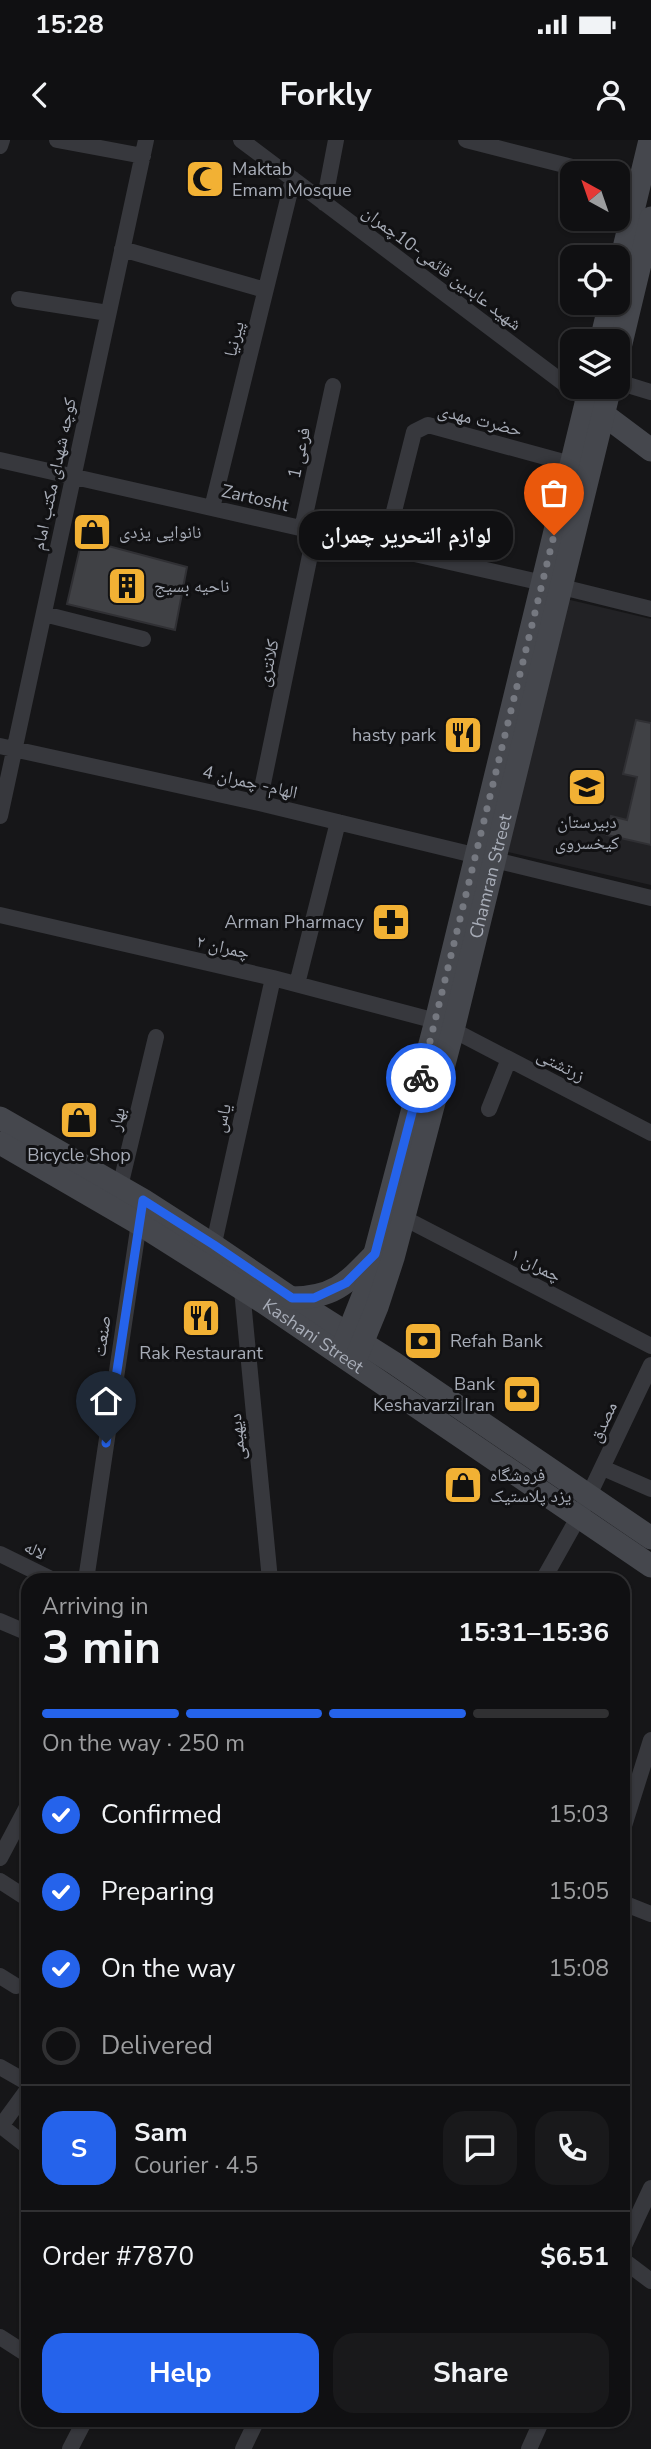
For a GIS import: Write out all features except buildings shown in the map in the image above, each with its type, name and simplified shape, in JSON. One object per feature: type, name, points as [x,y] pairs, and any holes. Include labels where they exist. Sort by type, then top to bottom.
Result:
[{"type":"main road","points":[[630,178],[650,140]]},
{"type":"main road","points":[[624,329],[651,218]]},
{"type":"main road","points":[[593,401],[651,450]]},
{"type":"main road","name":"Chamran Street","points":[[552,585],[572,464],[593,401]]},
{"type":"main road","name":"Chamran Street","points":[[351,1348],[377,1307],[404,1218],[445,1026],[552,585],[593,401]]},
{"type":"main road","name":"Chamran Street","points":[[351,1348],[375,1254],[445,1026]]},
{"type":"main road","name":"Kashani Street","points":[[0,1118],[117,1198]]},
{"type":"main road","name":"Kashani Street","points":[[0,1143],[214,1245],[292,1298],[351,1348],[394,1363],[584,1506],[651,1566]]},
{"type":"main road","name":"Kashani Street","points":[[141,1211],[208,1267],[242,1290],[351,1348],[584,1506],[651,1538]]},
{"type":"main road","points":[[292,1298],[314,1298],[346,1283],[375,1254]]},
{"type":"main road","points":[[377,1307],[380,1332],[394,1363]]},
{"type":"street","points":[[0,146],[2,140]]},
{"type":"street","points":[[57,140],[144,148]]},
{"type":"street","name":"شهید عابدین قائمی-10چمران","points":[[241,140],[593,401]]},
{"type":"street","points":[[324,203],[336,140]]},
{"type":"street","points":[[466,140],[560,164]]},
{"type":"street","name":"کوچه شهدای مکتب امام","points":[[0,816],[7,747],[44,614],[144,148]]},
{"type":"street","name":"پیرنیا","points":[[212,508],[293,179]]},
{"type":"street","points":[[122,249],[265,290]]},
{"type":"street","points":[[19,299],[108,313]]},
{"type":"street","name":"فرعی 1","points":[[309,530],[333,386]]},
{"type":"street","points":[[630,386],[651,392]]},
{"type":"street","name":"حضرت مهدی","points":[[385,547],[414,432],[428,425],[572,464]]},
{"type":"street","name":"Zartosht","points":[[0,460],[552,585],[651,610]]},
{"type":"street","name":"کلانتری","points":[[259,803],[309,530]]},
{"type":"street","points":[[44,614],[143,639]]},
{"type":"street","name":"الهام- چمران 4","points":[[7,747],[259,803],[651,898]]},
{"type":"street","points":[[298,984],[338,822]]},
{"type":"street","name":"چمران ۲","points":[[0,915],[298,984],[445,1026]]},
{"type":"street","name":"یاس","points":[[208,1267],[273,978]]},
{"type":"street","name":"زرتشتی","points":[[445,1026],[651,1133]]},
{"type":"street","name":"بهار","points":[[117,1198],[156,1037]]},
{"type":"street","points":[[489,1109],[509,1059]]},
{"type":"street","name":"صنعت","points":[[87,1573],[141,1211]]},
{"type":"street","name":"چمران ۱","points":[[404,1218],[651,1346]]},
{"type":"street","name":"دیهیمی","points":[[247,1267],[242,1290],[269,1573]]},
{"type":"street","name":"مصدق","points":[[546,1573],[584,1506],[651,1365]]},
{"type":"street","points":[[603,1468],[651,1489]]},
{"type":"street","name":"لاله","points":[[0,1554],[39,1573]]},
{"type":"street","points":[[0,1621],[21,1630]]},
{"type":"street","points":[[630,1803],[651,1740]]},
{"type":"street","points":[[0,1858],[21,1818]]},
{"type":"street","points":[[0,1881],[21,1894]]},
{"type":"street","points":[[630,1906],[651,1914]]},
{"type":"street","points":[[0,1976],[16,1986]]},
{"type":"street","points":[[0,2067],[21,2079]]},
{"type":"street","points":[[21,2099],[1,2126],[21,2142]]},
{"type":"street","points":[[630,2233],[651,2189]]},
{"type":"street","points":[[630,2265],[651,2281]]},
{"type":"street","points":[[0,2337],[21,2350]]},
{"type":"street","points":[[70,2449],[81,2427]]},
{"type":"street","points":[[243,2449],[254,2427]]},
{"type":"street","points":[[529,2449],[539,2427]]},
{"type":"shaded area","name":"دبیرستان کیخسروی","points":[[566,599],[651,619],[651,885],[508,852]]},
{"type":"way so far","points":[[421,1078],[554,535]]},
{"type":"place","name":"Maktab Emam Mosque","points":[[205,179]]},
{"type":"place","name":"نانوایی یزدی","points":[[92,532]]},
{"type":"place","name":"لوازم التحریر چمران","points":[[554,535]]},
{"type":"place","name":"ناحیه بسیج","points":[[127,586]]},
{"type":"place","name":"hasty park","points":[[463,735]]},
{"type":"place","name":"دبیرستان کیخسروی","points":[[587,787]]},
{"type":"place","name":"Arman Pharmacy","points":[[391,922]]},
{"type":"place","name":"Bicycle Shop","points":[[79,1120]]},
{"type":"place","name":"Rak Restaurant","points":[[201,1318]]},
{"type":"place","name":"Refah Bank","points":[[423,1341]]},
{"type":"place","name":"Bank Keshavarzi Iran","points":[[522,1394]]},
{"type":"place","name":"فروشگاه یزد پلاستیک","points":[[463,1485]]},
{"type":"route","points":[[106,1443],[143,1200],[292,1298],[314,1298],[346,1283],[375,1254],[421,1078]]}]
